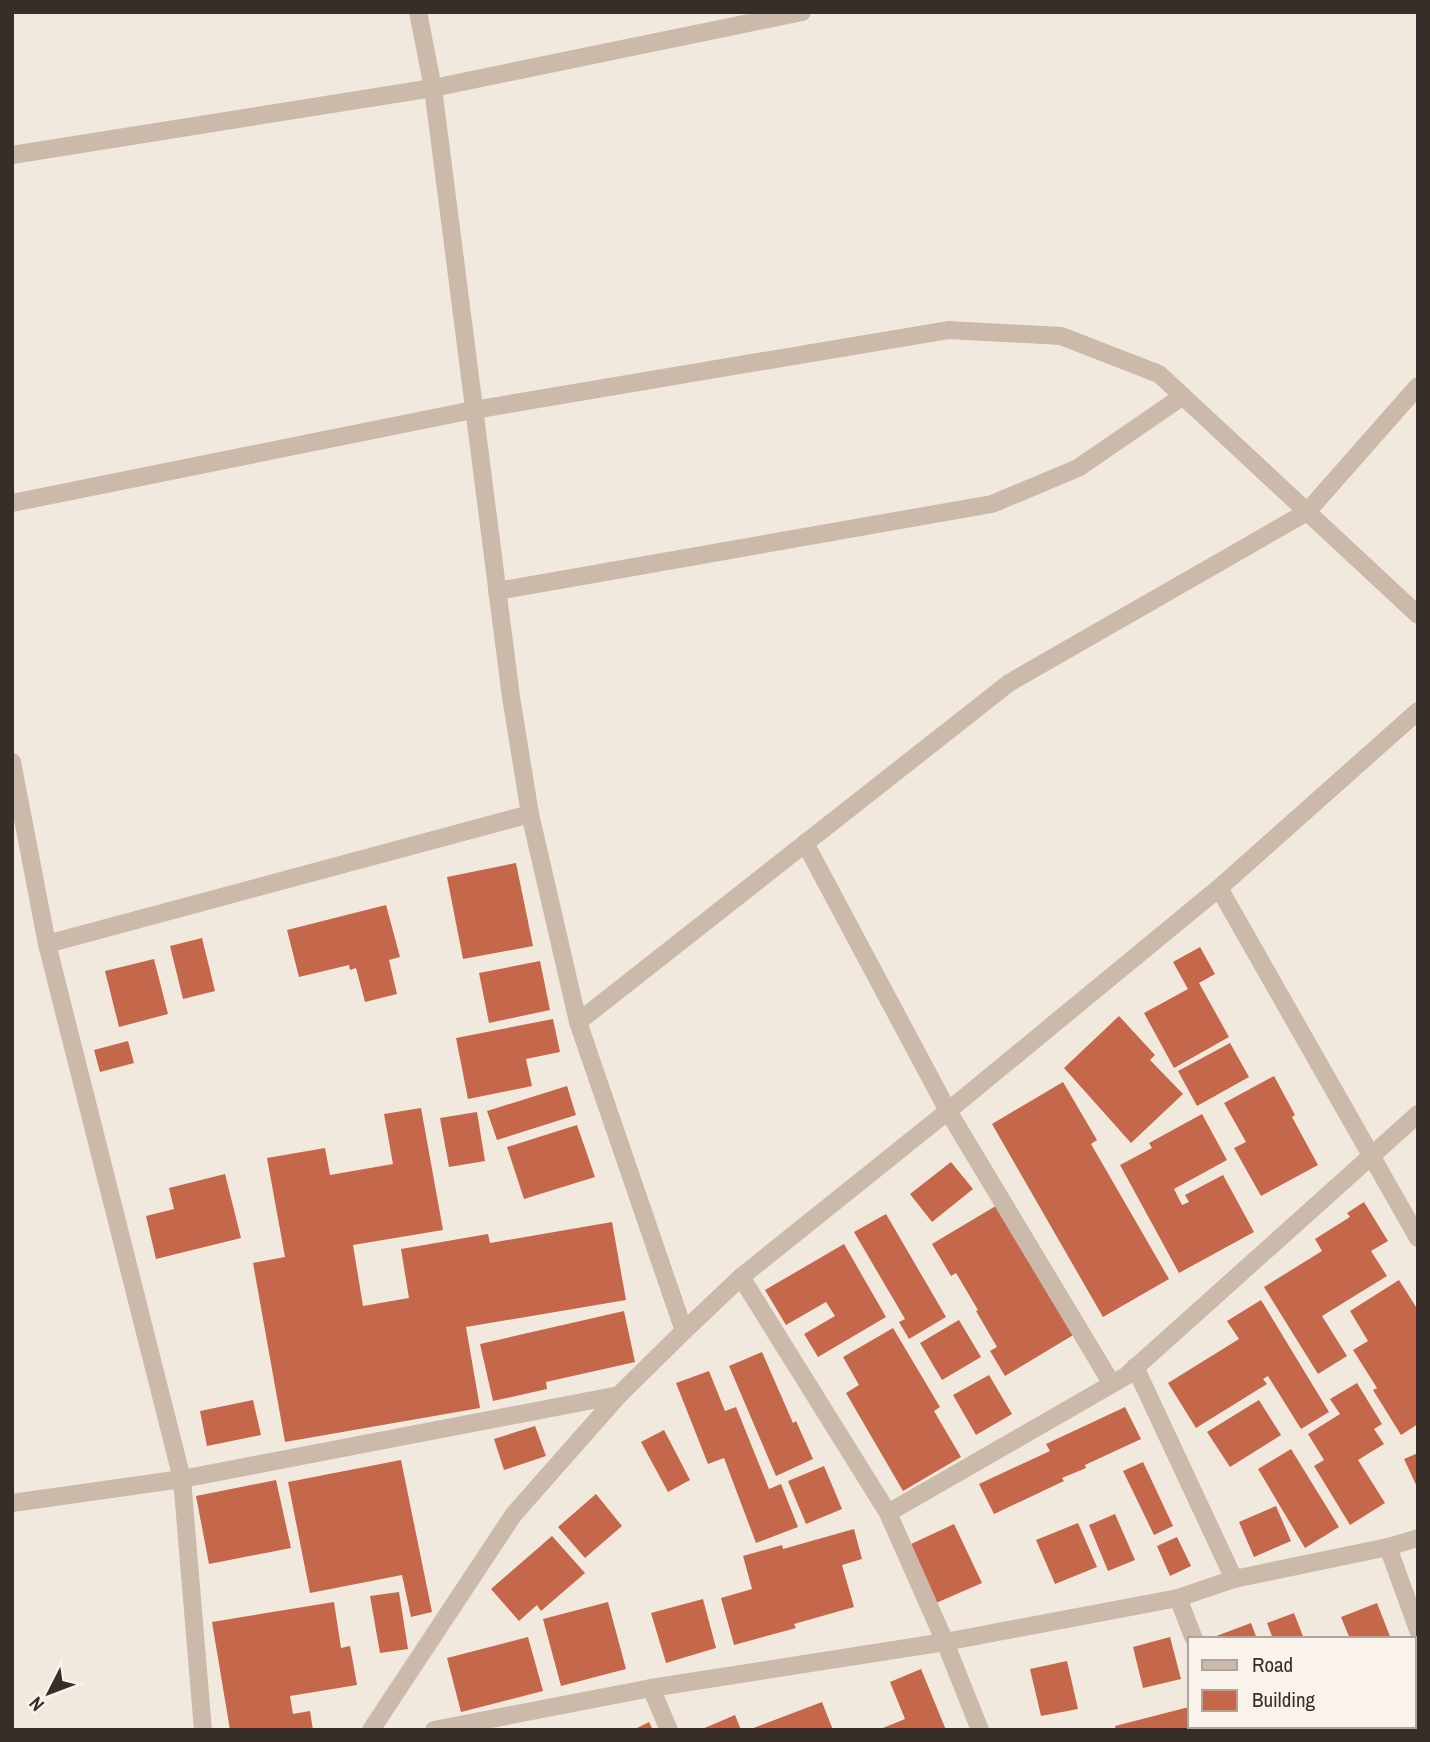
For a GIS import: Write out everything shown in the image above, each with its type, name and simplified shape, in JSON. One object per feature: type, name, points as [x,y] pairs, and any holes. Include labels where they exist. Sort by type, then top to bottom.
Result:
[{"type":"street","points":[[418,12],[433,88],[511,697],[530,814],[578,1022],[684,1331]]},
{"type":"street","points":[[12,155],[433,88],[802,12]]},
{"type":"street","points":[[12,503],[473,410],[948,330],[1061,336],[1159,374],[1418,615]]},
{"type":"street","points":[[578,1022],[1009,682],[1307,512],[1418,386]]},
{"type":"street","points":[[497,591],[992,504],[1078,468],[1183,396]]},
{"type":"street","points":[[371,1730],[514,1514],[619,1395],[684,1331],[741,1277],[1219,888],[1418,711]]},
{"type":"street","points":[[12,762],[47,944],[182,1479],[203,1730]]},
{"type":"street","points":[[47,944],[530,814]]},
{"type":"street","points":[[805,843],[948,1111],[1112,1384]]},
{"type":"street","points":[[1219,888],[1418,1238]]},
{"type":"street","points":[[888,1513],[1112,1384],[1135,1367],[1418,1114]]},
{"type":"street","points":[[741,1277],[888,1513],[945,1642],[980,1730]]},
{"type":"street","points":[[1135,1367],[1234,1579]]},
{"type":"street","points":[[12,1503],[182,1479],[619,1395]]},
{"type":"street","points":[[434,1730],[651,1689],[945,1642],[1178,1598],[1234,1579],[1388,1547],[1418,1538]]},
{"type":"street","points":[[1388,1547],[1418,1630]]},
{"type":"street","points":[[1178,1598],[1193,1637]]},
{"type":"street","points":[[651,1689],[669,1730]]},
{"type":"building","points":[[516,863],[533,946],[463,959],[447,877]]},
{"type":"building","points":[[386,905],[400,957],[389,960],[397,994],[365,1002],[356,968],[350,970],[349,965],[299,977],[287,930]]},
{"type":"building","points":[[202,938],[215,991],[183,999],[170,946]]},
{"type":"building","points":[[1200,947],[1215,974],[1199,983],[1229,1037],[1174,1068],[1144,1013],[1188,989],[1173,962]]},
{"type":"building","points":[[154,959],[168,1014],[119,1027],[105,971]]},
{"type":"building","points":[[540,961],[550,1010],[489,1023],[479,973]]},
{"type":"building","points":[[1119,1016],[1155,1055],[1150,1060],[1183,1094],[1131,1143],[1064,1068]]},
{"type":"building","points":[[553,1019],[560,1052],[526,1059],[532,1086],[468,1099],[456,1038]]},
{"type":"building","points":[[128,1041],[134,1063],[100,1072],[94,1050]]},
{"type":"building","points":[[1230,1043],[1249,1077],[1197,1106],[1178,1071]]},
{"type":"building","points":[[1274,1076],[1318,1165],[1261,1196],[1234,1148],[1246,1142],[1224,1103]]},
{"type":"building","points":[[1063,1082],[1097,1140],[1091,1144],[1169,1279],[1103,1317],[992,1124]]},
{"type":"building","points":[[567,1086],[576,1115],[497,1140],[487,1111]]},
{"type":"building","points":[[421,1108],[443,1230],[353,1245],[363,1306],[409,1298],[401,1249],[488,1234],[490,1243],[612,1222],[626,1300],[466,1327],[480,1408],[285,1442],[253,1263],[285,1257],[267,1158],[325,1148],[330,1175],[393,1164],[384,1114]]},
{"type":"building","points":[[477,1112],[485,1161],[449,1167],[440,1118]]},
{"type":"building","points":[[1202,1114],[1227,1160],[1174,1189],[1182,1205],[1189,1202],[1185,1195],[1223,1175],[1254,1232],[1179,1273],[1120,1165],[1152,1148],[1149,1143]]},
{"type":"building","points":[[577,1125],[595,1177],[524,1199],[507,1147]]},
{"type":"building","points":[[951,1162],[973,1189],[932,1222],[910,1194]]},
{"type":"building","points":[[225,1174],[241,1238],[156,1259],[146,1216],[174,1209],[169,1188]]},
{"type":"building","points":[[1364,1202],[1388,1241],[1371,1251],[1387,1276],[1322,1316],[1347,1356],[1318,1374],[1264,1287],[1322,1251],[1315,1239],[1350,1217],[1347,1213]]},
{"type":"building","points":[[999,1204],[1075,1334],[1005,1376],[990,1351],[997,1347],[976,1311],[978,1310],[956,1273],[951,1276],[932,1244]]},
{"type":"building","points":[[886,1214],[946,1317],[909,1339],[899,1322],[905,1319],[854,1232]]},
{"type":"building","points":[[844,1244],[886,1317],[818,1357],[804,1334],[835,1316],[826,1302],[786,1325],[765,1290]]},
{"type":"building","points":[[1399,1280],[1418,1310],[1418,1424],[1401,1435],[1373,1390],[1377,1388],[1353,1350],[1368,1341],[1350,1311]]},
{"type":"building","points":[[1261,1300],[1329,1412],[1301,1429],[1268,1376],[1263,1379],[1267,1384],[1196,1428],[1168,1383],[1239,1339],[1227,1321]]},
{"type":"building","points":[[624,1311],[635,1362],[546,1382],[547,1389],[493,1401],[480,1344]]},
{"type":"building","points":[[959,1320],[981,1357],[942,1380],[920,1343]]},
{"type":"building","points":[[893,1328],[940,1407],[934,1411],[961,1457],[903,1491],[846,1393],[859,1385],[843,1357]]},
{"type":"building","points":[[762,1352],[793,1423],[796,1421],[813,1459],[776,1476],[729,1366]]},
{"type":"building","points":[[709,1371],[725,1411],[736,1407],[769,1489],[781,1484],[798,1527],[756,1543],[724,1458],[708,1464],[676,1383]]},
{"type":"building","points":[[989,1375],[1012,1414],[976,1435],[953,1395]]},
{"type":"building","points":[[1357,1383],[1382,1424],[1374,1429],[1384,1444],[1358,1460],[1385,1503],[1350,1525],[1314,1466],[1324,1460],[1308,1434],[1340,1414],[1330,1399]]},
{"type":"building","points":[[253,1400],[261,1435],[207,1446],[200,1411]]},
{"type":"building","points":[[1259,1400],[1281,1435],[1230,1467],[1207,1432]]},
{"type":"building","points":[[1125,1407],[1141,1439],[1085,1465],[1086,1468],[1062,1478],[1064,1481],[994,1514],[979,1484],[1050,1451],[1046,1444]]},
{"type":"building","points":[[535,1426],[546,1456],[504,1470],[494,1439]]},
{"type":"building","points":[[664,1430],[690,1480],[668,1492],[641,1442]]},
{"type":"building","points":[[1291,1449],[1339,1527],[1305,1548],[1258,1469]]},
{"type":"building","points":[[1418,1453],[1418,1489],[1404,1459]]},
{"type":"building","points":[[401,1460],[432,1612],[411,1617],[402,1575],[310,1593],[288,1482]]},
{"type":"building","points":[[1143,1462],[1173,1526],[1154,1535],[1123,1471]]},
{"type":"building","points":[[824,1466],[842,1509],[806,1524],[788,1481]]},
{"type":"building","points":[[276,1480],[291,1548],[209,1564],[196,1496]]},
{"type":"building","points":[[596,1494],[622,1526],[585,1558],[558,1527]]},
{"type":"building","points":[[1276,1506],[1291,1541],[1254,1557],[1239,1522]]},
{"type":"building","points":[[1115,1514],[1135,1560],[1108,1571],[1089,1525]]},
{"type":"building","points":[[1078,1523],[1097,1567],[1055,1584],[1036,1540]]},
{"type":"building","points":[[954,1524],[982,1583],[936,1603],[909,1545]]},
{"type":"building","points":[[854,1529],[862,1559],[842,1565],[854,1607],[794,1624],[796,1628],[734,1645],[721,1598],[752,1589],[743,1556],[782,1545],[783,1549]]},
{"type":"building","points":[[552,1536],[585,1573],[541,1611],[537,1605],[519,1621],[491,1589]]},
{"type":"building","points":[[1177,1537],[1191,1566],[1170,1576],[1157,1546]]},
{"type":"building","points":[[399,1592],[408,1649],[380,1653],[370,1596]]},
{"type":"building","points":[[703,1599],[716,1648],[666,1663],[651,1613]]},
{"type":"building","points":[[334,1602],[341,1648],[350,1646],[357,1685],[290,1696],[293,1714],[310,1711],[313,1730],[230,1730],[212,1622]]},
{"type":"building","points":[[608,1602],[626,1669],[561,1686],[543,1619]]},
{"type":"building","points":[[1377,1603],[1390,1637],[1349,1637],[1341,1617]]},
{"type":"building","points":[[1294,1613],[1303,1637],[1272,1637],[1267,1623]]},
{"type":"building","points":[[1251,1623],[1256,1637],[1214,1637]]},
{"type":"building","points":[[528,1637],[543,1691],[461,1712],[447,1658]]},
{"type":"building","points":[[1170,1637],[1181,1679],[1143,1688],[1133,1647]]},
{"type":"building","points":[[1067,1661],[1078,1709],[1041,1716],[1030,1669]]},
{"type":"building","points":[[921,1669],[946,1730],[878,1730],[905,1719],[890,1682]]},
{"type":"building","points":[[822,1702],[833,1730],[751,1730],[751,1729]]},
{"type":"building","points":[[1416,1703],[1418,1707],[1418,1730],[1346,1730],[1416,1728]]},
{"type":"building","points":[[1188,1707],[1188,1728],[1195,1730],[1116,1730],[1115,1726]]},
{"type":"building","points":[[735,1715],[741,1730],[700,1730]]},
{"type":"building","points":[[649,1722],[653,1730],[633,1730]]},
{"type":"building","points":[[1250,1728],[1287,1730],[1251,1730]]}]
